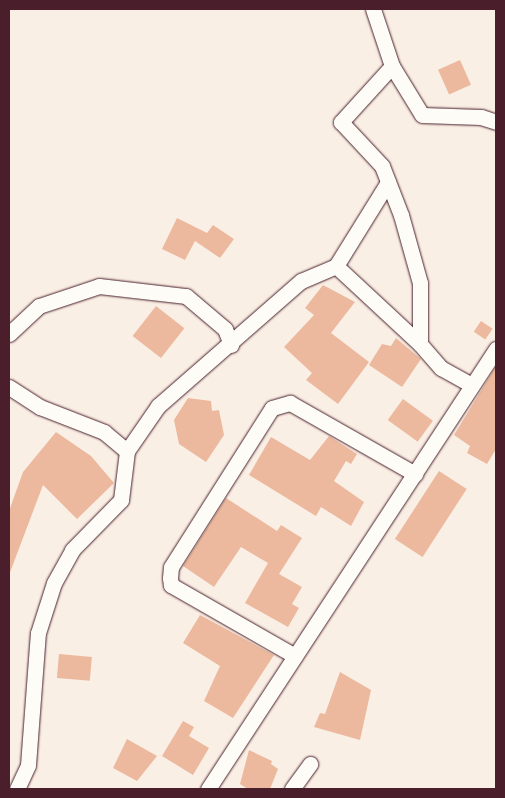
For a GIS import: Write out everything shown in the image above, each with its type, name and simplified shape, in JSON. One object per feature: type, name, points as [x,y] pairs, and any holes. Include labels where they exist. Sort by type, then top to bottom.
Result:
[{"type":"street","points":[[373,9],[392,66],[422,116],[481,117],[496,122]]},
{"type":"street","points":[[392,66],[341,122],[382,166],[388,182],[420,283],[420,344]]},
{"type":"street","points":[[16,789],[28,765],[38,633],[54,583],[72,550],[121,500],[127,451],[158,406],[190,373],[231,345],[301,281],[336,266],[388,182]]},
{"type":"street","points":[[336,266],[420,344],[441,368],[472,386]]},
{"type":"street","points":[[9,334],[38,306],[100,286],[186,296],[225,329],[231,345]]},
{"type":"street","points":[[208,789],[496,349]]},
{"type":"street","points":[[9,387],[40,407],[104,432],[127,451]]},
{"type":"street","points":[[296,656],[171,585],[170,578],[171,568],[272,408],[290,402],[415,474]]},
{"type":"street","points":[[292,789],[310,764]]},
{"type":"building","points":[[460,60],[471,85],[449,94],[438,70]]},
{"type":"building","points":[[177,218],[207,233],[213,225],[234,239],[220,258],[195,241],[185,260],[162,249]]},
{"type":"building","points":[[323,285],[355,302],[331,333],[369,362],[338,404],[306,380],[312,373],[284,347],[314,315],[305,308]]},
{"type":"building","points":[[156,306],[184,328],[161,358],[133,336]]},
{"type":"building","points":[[481,321],[493,329],[485,340],[474,332]]},
{"type":"building","points":[[396,338],[421,359],[402,387],[369,365],[382,344],[391,346]]},
{"type":"building","points":[[496,366],[496,449],[487,464],[467,453],[470,446],[454,435]]},
{"type":"building","points":[[188,398],[211,401],[212,411],[219,410],[224,435],[206,462],[179,444],[174,420]]},
{"type":"building","points":[[403,399],[433,421],[418,442],[388,420]]},
{"type":"building","points":[[56,432],[91,456],[114,483],[77,519],[43,485],[9,575],[9,511],[23,472]]},
{"type":"building","points":[[329,436],[357,454],[351,464],[346,461],[334,481],[364,502],[351,526],[321,507],[316,516],[249,475],[271,437],[310,460]]},
{"type":"building","points":[[439,471],[467,489],[423,557],[395,539]]},
{"type":"building","points":[[226,498],[277,531],[281,525],[302,538],[279,574],[302,587],[292,604],[299,608],[288,627],[245,603],[268,563],[241,547],[214,587],[183,566]]},
{"type":"building","points":[[200,615],[274,655],[233,718],[204,701],[220,666],[183,643]]},
{"type":"building","points":[[59,654],[92,657],[90,681],[57,678]]},
{"type":"building","points":[[340,672],[371,690],[360,740],[314,727],[320,713],[325,714]]},
{"type":"building","points":[[183,721],[194,727],[189,736],[209,748],[193,775],[162,756]]},
{"type":"building","points":[[127,739],[157,756],[137,781],[113,768]]},
{"type":"building","points":[[249,750],[272,761],[271,764],[278,769],[270,789],[248,789],[240,784]]}]
